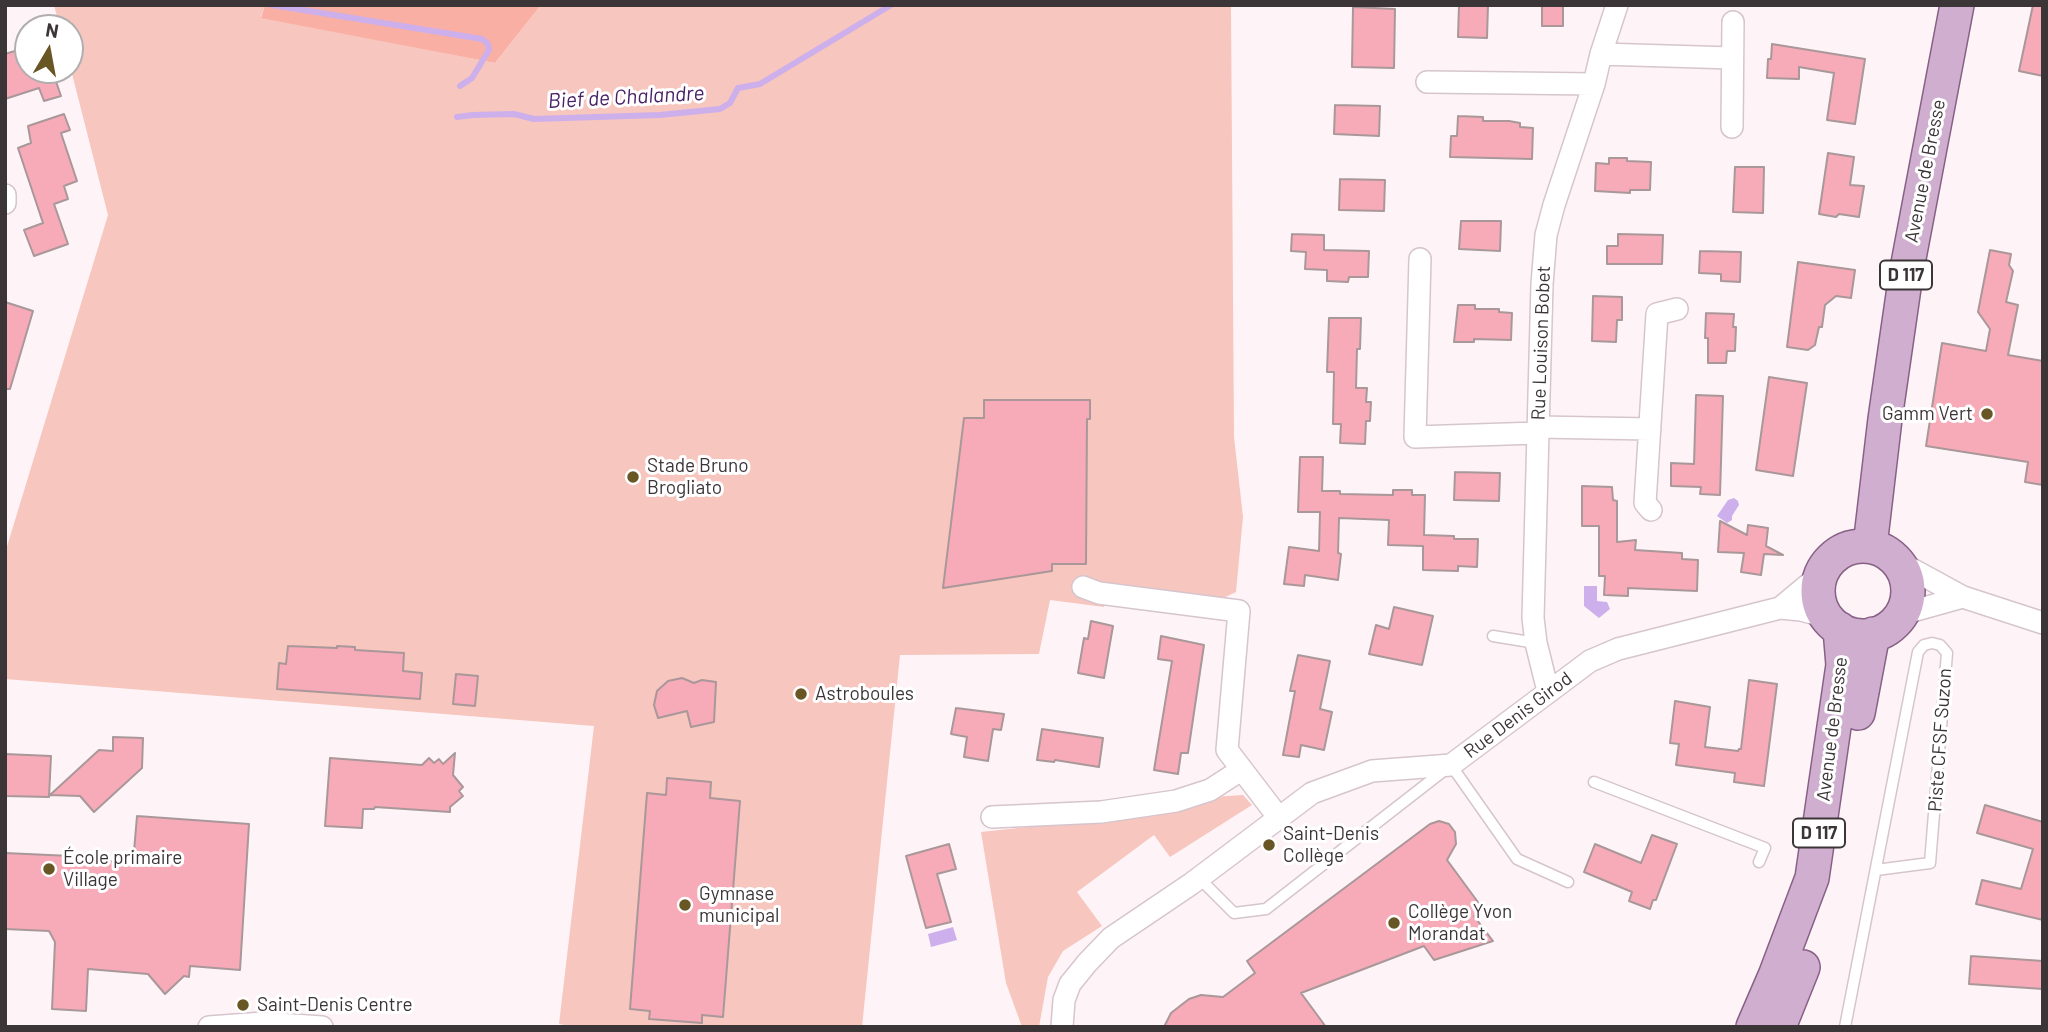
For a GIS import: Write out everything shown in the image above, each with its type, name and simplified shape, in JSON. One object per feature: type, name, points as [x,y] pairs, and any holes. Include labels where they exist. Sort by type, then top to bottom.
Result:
[{"type":"main road","name":"Avenue de Bresse","points":[[1883,554],[1885,419],[1906,274],[1957,5]]},
{"type":"main road","points":[[1858,546],[1883,554],[1905,573],[1907,601],[1902,614],[1885,630],[1862,636],[1851,634],[1833,623],[1821,607],[1818,585],[1821,573],[1836,555],[1858,546]]},
{"type":"main road","name":"Avenue de Bresse","points":[[1753,1027],[1812,878],[1843,665],[1833,623]]},
{"type":"main road","name":"Avenue de Bresse","points":[[1779,1027],[1805,964],[1829,877],[1873,634]]},
{"type":"street","name":"Rue Louison Bobet","points":[[1548,691],[1536,643],[1533,615],[1537,430],[1546,235],[1553,205],[1594,84],[1617,5]]},
{"type":"street","points":[[1732,127],[1733,22]]},
{"type":"street","points":[[1601,54],[1732,58]]},
{"type":"street","points":[[1427,82],[1594,84]]},
{"type":"street","points":[[5,195],[5,203]]},
{"type":"street","points":[[1420,259],[1415,437],[1537,430],[1650,429]]},
{"type":"street","points":[[1651,510],[1645,503],[1657,314],[1677,309]]},
{"type":"street","points":[[1883,554],[1963,597],[2043,624]]},
{"type":"street","name":"Rue Denis Girod","points":[[1780,608],[1821,573]]},
{"type":"street","points":[[1083,587],[1099,593],[1239,611],[1227,750],[1279,818]]},
{"type":"street","points":[[1902,614],[1963,597]]},
{"type":"street","name":"Rue Denis Girod","points":[[1062,1027],[1064,1000],[1070,984],[1111,938],[1199,878],[1312,793],[1372,771],[1451,765],[1590,661],[1618,649],[1780,608],[1801,610],[1833,623]]},
{"type":"street","points":[[992,817],[1101,812],[1176,801],[1210,790],[1241,770]]},
{"type":"street","points":[[209,1027],[263,1023],[322,1027]]},
{"type":"lane","points":[[1493,636],[1536,643]]},
{"type":"lane","name":"Piste CFSF Suzon","points":[[1845,1027],[1918,652],[1924,645],[1940,645],[1947,653],[1930,863],[1876,870]]},
{"type":"lane","points":[[1199,878],[1234,912],[1266,909],[1451,765],[1517,859],[1568,882]]},
{"type":"lane","points":[[1594,782],[1765,848],[1759,862]]},
{"type":"shaded area","name":"Stade Bruno Brogliato","points":[[54,5],[265,5],[261,17],[495,63],[541,5],[1231,5],[1234,437],[1243,517],[1236,592],[1217,601],[1105,587],[1104,607],[1050,600],[1039,654],[900,655],[862,1027],[577,1027],[559,1024],[594,726],[5,679],[5,553],[108,215],[75,84],[84,84],[84,14],[56,14]]},
{"type":"shaded area","points":[[265,5],[541,5],[495,63],[261,18]]},
{"type":"shaded area","points":[[1734,498],[1739,505],[1732,520],[1727,523],[1717,516],[1728,500]]},
{"type":"shaded area","points":[[1584,586],[1597,586],[1597,601],[1607,602],[1610,609],[1599,618],[1584,606]]},
{"type":"shaded area","points":[[1243,795],[1252,805],[1170,857],[1154,835],[1077,892],[1102,926],[1063,951],[1048,977],[1039,1027],[1022,1027],[1006,983],[981,832],[1138,815],[1213,797]]},
{"type":"shaded area","points":[[953,927],[957,940],[931,947],[928,934]]},
{"type":"building","points":[[1459,5],[1488,5],[1487,38],[1458,37]]},
{"type":"building","points":[[1542,5],[1563,5],[1563,26],[1542,26]]},
{"type":"building","points":[[2033,5],[2043,5],[2043,76],[2019,71]]},
{"type":"building","points":[[1353,7],[1395,9],[1394,68],[1352,67]]},
{"type":"building","points":[[1772,44],[1865,59],[1855,124],[1827,120],[1834,73],[1799,67],[1799,79],[1767,78]]},
{"type":"building","points":[[14,51],[14,84],[57,84],[61,96],[44,101],[39,88],[5,99],[5,54]]},
{"type":"building","points":[[1335,105],[1380,106],[1379,136],[1334,134]]},
{"type":"building","points":[[64,114],[70,130],[61,133],[77,181],[64,186],[68,199],[54,204],[68,244],[34,256],[24,230],[43,223],[18,148],[31,143],[28,126]]},
{"type":"building","points":[[1458,116],[1483,117],[1483,121],[1509,121],[1520,123],[1520,127],[1533,128],[1532,159],[1450,157],[1451,136],[1457,136]]},
{"type":"building","points":[[1828,153],[1854,157],[1850,185],[1864,186],[1859,217],[1819,214]]},
{"type":"building","points":[[1609,158],[1651,162],[1650,190],[1630,190],[1630,193],[1595,191],[1596,163],[1609,164]]},
{"type":"building","points":[[1735,167],[1764,167],[1763,213],[1733,212]]},
{"type":"building","points":[[1340,179],[1385,180],[1384,211],[1339,210]]},
{"type":"building","points":[[1461,221],[1501,221],[1500,251],[1459,249]]},
{"type":"building","points":[[1292,234],[1324,235],[1324,250],[1369,251],[1368,277],[1349,277],[1348,282],[1327,281],[1327,270],[1305,269],[1306,252],[1291,251]]},
{"type":"building","points":[[1618,234],[1663,235],[1662,264],[1607,264],[1607,246],[1618,246]]},
{"type":"building","name":"Gamm Vert","points":[[1990,250],[2011,254],[2009,265],[2013,271],[2006,302],[2018,305],[2008,355],[2043,361],[2043,485],[2025,482],[2028,462],[1926,446],[1942,343],[1986,351],[1990,329],[1978,312]]},
{"type":"building","points":[[1700,251],[1741,252],[1740,282],[1721,281],[1721,274],[1699,273]]},
{"type":"building","points":[[1798,262],[1855,270],[1851,298],[1836,296],[1825,305],[1822,327],[1819,327],[1815,345],[1808,350],[1787,347]]},
{"type":"building","points":[[1593,296],[1622,297],[1622,320],[1617,320],[1616,342],[1592,341]]},
{"type":"building","points":[[5,302],[33,311],[10,389],[5,389]]},
{"type":"building","points":[[1458,305],[1475,305],[1475,309],[1499,309],[1499,312],[1512,313],[1511,340],[1474,339],[1474,342],[1454,342]]},
{"type":"building","points":[[1706,313],[1734,314],[1735,351],[1727,351],[1726,363],[1708,363]]},
{"type":"building","points":[[1329,318],[1361,318],[1356,388],[1367,388],[1366,402],[1371,402],[1370,421],[1366,421],[1365,444],[1340,443],[1341,424],[1333,424],[1334,372],[1327,372]]},
{"type":"building","points":[[1769,377],[1807,383],[1793,476],[1756,470]]},
{"type":"building","points":[[1696,395],[1723,396],[1720,495],[1700,494],[1701,487],[1671,486],[1671,463],[1694,464]]},
{"type":"building","points":[[984,400],[1090,400],[1090,419],[1087,419],[1086,564],[1052,564],[1052,571],[943,588],[964,418],[984,418]]},
{"type":"building","points":[[1300,457],[1323,457],[1322,491],[1393,495],[1393,490],[1412,490],[1412,495],[1425,495],[1424,535],[1478,539],[1477,567],[1458,566],[1458,571],[1423,570],[1423,546],[1388,545],[1389,520],[1339,518],[1338,553],[1341,554],[1338,580],[1305,575],[1304,586],[1284,584],[1289,547],[1319,551],[1320,512],[1298,512]]},
{"type":"building","points":[[1455,472],[1500,473],[1499,501],[1454,500]]},
{"type":"building","points":[[1582,486],[1612,487],[1613,500],[1617,501],[1617,542],[1636,540],[1635,550],[1682,553],[1682,559],[1698,560],[1697,591],[1628,588],[1628,596],[1604,595],[1605,576],[1599,576],[1599,526],[1582,526]]},
{"type":"building","points":[[1720,521],[1747,535],[1748,525],[1768,528],[1766,546],[1783,555],[1764,554],[1761,575],[1741,572],[1744,553],[1718,552]]},
{"type":"building","points":[[1394,607],[1433,616],[1422,665],[1369,654],[1376,625],[1389,629]]},
{"type":"building","points":[[1091,621],[1113,626],[1104,678],[1078,673],[1084,638],[1088,639]]},
{"type":"building","points":[[1161,636],[1204,645],[1188,753],[1181,753],[1178,774],[1154,770],[1172,661],[1158,659]]},
{"type":"building","points":[[288,646],[355,647],[355,650],[404,653],[403,671],[422,673],[420,699],[277,689],[279,663],[286,664]]},
{"type":"building","points":[[1298,655],[1330,661],[1320,709],[1332,712],[1324,750],[1301,745],[1299,757],[1283,755],[1295,691],[1290,691]]},
{"type":"building","points":[[456,674],[478,676],[475,706],[453,704]]},
{"type":"building","points":[[682,678],[694,683],[702,680],[716,682],[714,722],[691,727],[687,711],[658,718],[654,705],[657,691],[668,681]]},
{"type":"building","points":[[1749,680],[1777,684],[1764,786],[1734,782],[1735,773],[1676,765],[1679,744],[1670,743],[1675,701],[1710,707],[1705,747],[1738,751],[1741,749]]},
{"type":"building","points":[[956,708],[1004,714],[1001,730],[993,729],[988,761],[964,757],[967,737],[951,734]]},
{"type":"building","points":[[1042,729],[1103,738],[1099,767],[1037,760]]},
{"type":"building","points":[[113,737],[143,738],[142,768],[94,812],[80,796],[50,795],[99,750],[113,751]]},
{"type":"building","points":[[455,753],[453,775],[463,787],[459,791],[463,796],[450,807],[450,812],[375,807],[363,809],[362,828],[325,826],[330,758],[422,765],[429,758],[434,763],[439,759],[443,764]]},
{"type":"building","points":[[5,754],[51,756],[49,797],[5,796]]},
{"type":"building","name":"Gymnase municipal","points":[[667,778],[711,782],[710,798],[740,801],[723,1017],[702,1015],[702,1023],[649,1019],[650,1011],[630,1009],[647,793],[666,795]]},
{"type":"building","points":[[1985,805],[2043,822],[2043,920],[1976,904],[1982,880],[2021,889],[2033,849],[1977,833]]},
{"type":"building","points":[[137,816],[249,824],[240,970],[190,966],[189,977],[184,976],[165,994],[148,974],[88,969],[86,1011],[52,1009],[55,942],[49,931],[5,929],[5,853],[93,857],[93,860],[133,863]]},
{"type":"building","points":[[1439,821],[1449,824],[1455,832],[1456,844],[1447,860],[1483,909],[1474,916],[1493,941],[1434,960],[1424,946],[1301,993],[1326,1027],[1164,1027],[1171,1013],[1189,999],[1201,995],[1223,997],[1255,973],[1247,961],[1430,824]]},
{"type":"building","points":[[1652,835],[1677,844],[1650,909],[1629,901],[1632,892],[1584,872],[1595,844],[1641,863]]},
{"type":"building","points":[[949,844],[956,869],[937,874],[951,922],[926,928],[906,856]]},
{"type":"building","points":[[1971,956],[2043,961],[2043,989],[1969,984]]},
{"type":"waterway","name":"Bief de Chalandre","points":[[272,5],[482,39],[488,44],[489,50],[472,78],[460,86]]},
{"type":"waterway","name":"Bief de Chalandre","points":[[457,117],[514,114],[534,119],[660,115],[720,109],[730,103],[738,88],[760,84],[891,5]]},
{"type":"place","name":"Gamm Vert","points":[[1987,414]]},
{"type":"place","name":"Stade Bruno Brogliato","points":[[633,477]]},
{"type":"place","name":"Astroboules","points":[[801,694]]},
{"type":"place","name":"Saint-Denis Collège","points":[[1269,845]]},
{"type":"place","name":"École primaire Village","points":[[49,869]]},
{"type":"place","name":"Gymnase municipal","points":[[685,905]]},
{"type":"place","name":"Collège Yvon Morandat","points":[[1394,923]]},
{"type":"place","name":"Saint-Denis Centre","points":[[243,1005]]}]
